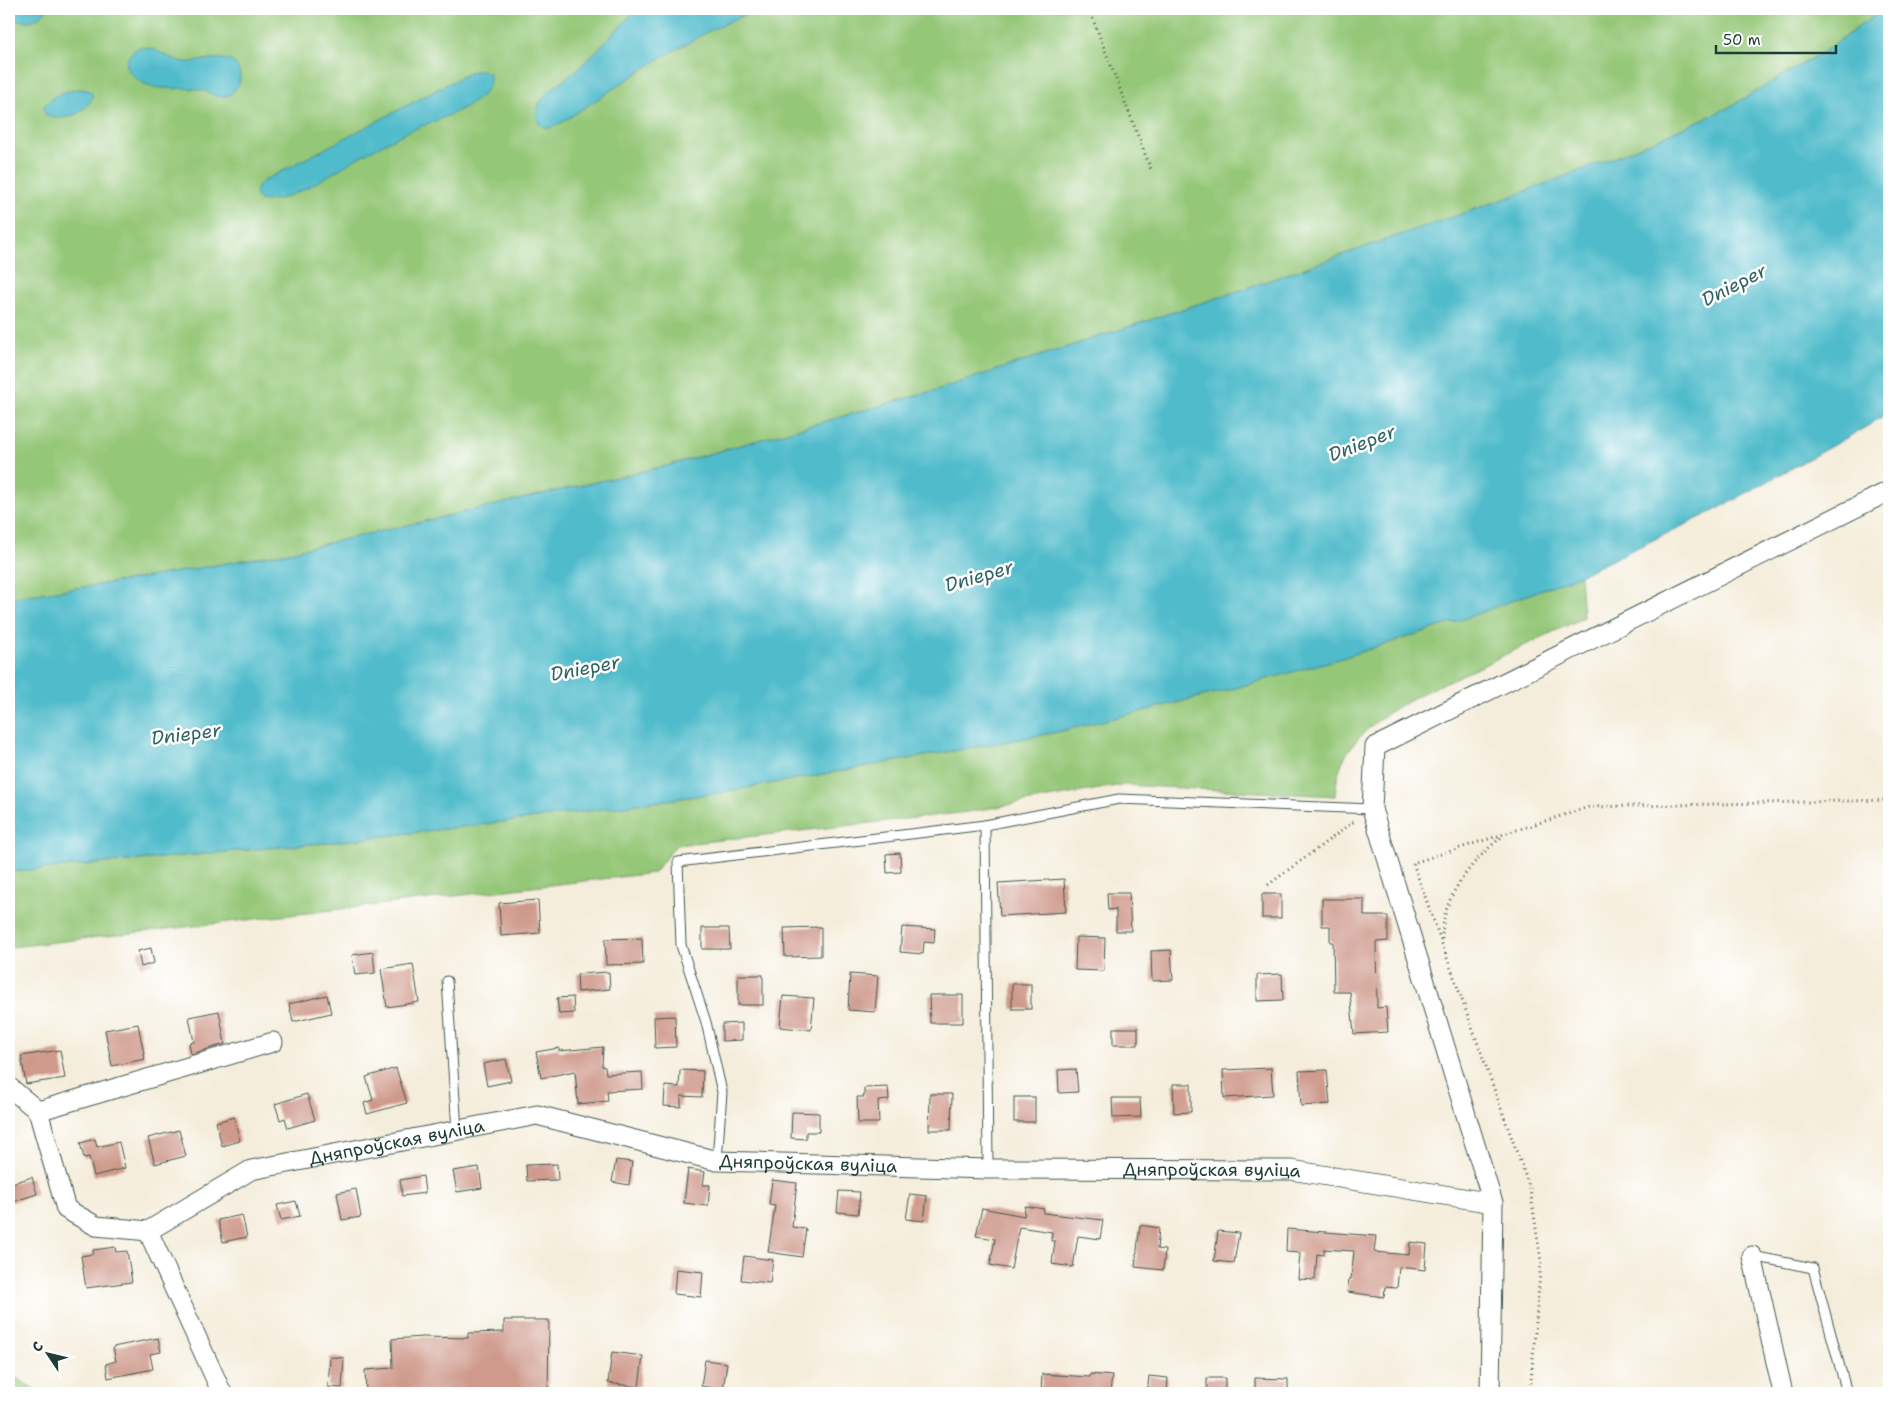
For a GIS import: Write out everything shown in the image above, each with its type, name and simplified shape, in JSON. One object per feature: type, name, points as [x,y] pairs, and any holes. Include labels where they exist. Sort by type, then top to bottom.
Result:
[{"type":"street","points":[[1490,1393],[1493,1203],[1372,809],[1375,747],[1889,491]]},
{"type":"street","points":[[38,1111],[273,1042]]},
{"type":"street","points":[[9,1087],[38,1111],[66,1210],[96,1226],[148,1231],[222,1393]]},
{"type":"street","name":"Дняпроўская вуліца","points":[[148,1231],[251,1170],[537,1115],[717,1161],[988,1169],[1291,1170],[1493,1203]]},
{"type":"street","points":[[1752,1256],[1783,1393]]},
{"type":"lane","points":[[717,1161],[722,1092],[706,1022],[681,946],[678,862],[986,825],[1119,799],[1372,809]]},
{"type":"lane","points":[[986,825],[988,1169]]},
{"type":"lane","points":[[448,981],[458,1130]]},
{"type":"lane","points":[[1752,1256],[1813,1268],[1847,1393]]},
{"type":"path","points":[[1089,9],[1152,172]]},
{"type":"path","points":[[1530,1393],[1541,1261],[1530,1189],[1413,863],[1589,807],[1889,800]]},
{"type":"path","points":[[1268,885],[1372,809]]},
{"type":"path","points":[[1441,942],[1444,918],[1458,886],[1488,848],[1506,834]]},
{"type":"green space","points":[[9,9],[1884,9],[1823,52],[1726,109],[1618,156],[1510,197],[1238,291],[936,390],[666,466],[289,552],[131,580],[9,598]]},
{"type":"green space","points":[[1580,575],[1583,618],[1407,701],[1373,724],[1347,753],[1338,774],[1335,796],[1122,785],[968,812],[676,845],[654,873],[12,947],[9,950],[9,872],[333,842],[521,820],[718,793],[1053,733],[1232,689],[1345,657],[1458,621]]},
{"type":"green space","points":[[9,1374],[41,1393],[9,1393]]},
{"type":"green space","points":[[183,1389],[186,1393],[136,1393]]},
{"type":"water","points":[[9,9],[47,9],[35,19],[20,21],[9,16]]},
{"type":"water","points":[[637,9],[756,9],[711,30],[659,59],[561,123],[550,128],[541,125],[538,122],[537,112],[542,99],[580,67]]},
{"type":"water","name":"Dnieper","points":[[1884,9],[1889,9],[1889,412],[1868,426],[1716,510],[1580,575],[1458,621],[1345,657],[1232,689],[1053,733],[718,793],[521,820],[333,842],[9,872],[9,598],[131,580],[289,552],[666,466],[936,390],[1238,291],[1510,197],[1618,156],[1726,109],[1823,52]]},
{"type":"water","points":[[140,47],[146,47],[175,60],[187,62],[211,59],[227,60],[234,63],[238,69],[239,84],[232,93],[223,97],[202,90],[159,88],[145,84],[135,78],[127,69],[129,56]]},
{"type":"water","points":[[482,70],[489,73],[489,85],[482,95],[467,106],[403,134],[296,193],[270,200],[259,200],[257,197],[256,188],[265,180],[463,76]]},
{"type":"water","points":[[80,89],[92,93],[92,98],[84,109],[65,118],[52,117],[45,114],[44,106],[51,99],[65,92]]},
{"type":"building","points":[[900,853],[901,872],[887,873],[886,854]]},
{"type":"building","points":[[1064,879],[1066,912],[1000,916],[998,883]]},
{"type":"building","points":[[1107,893],[1129,893],[1131,931],[1116,931],[1116,909],[1108,910]]},
{"type":"building","points":[[1262,894],[1281,894],[1281,918],[1262,918]]},
{"type":"building","points":[[1322,899],[1364,899],[1364,916],[1388,916],[1388,941],[1376,942],[1377,1008],[1386,1007],[1388,1032],[1354,1034],[1350,992],[1334,992],[1333,942],[1330,942],[1330,926],[1322,926]]},
{"type":"building","points":[[538,900],[540,933],[501,936],[499,903]]},
{"type":"building","points":[[821,927],[821,956],[785,957],[784,928]]},
{"type":"building","points":[[902,927],[935,929],[934,943],[924,942],[923,954],[900,952]]},
{"type":"building","points":[[702,928],[729,928],[730,949],[702,949]]},
{"type":"building","points":[[1076,937],[1105,938],[1104,971],[1075,970]]},
{"type":"building","points":[[642,938],[643,964],[606,965],[605,939]]},
{"type":"building","points":[[151,948],[154,963],[141,967],[138,951]]},
{"type":"building","points":[[1171,950],[1173,980],[1152,981],[1151,951]]},
{"type":"building","points":[[373,952],[375,973],[355,975],[352,955]]},
{"type":"building","points":[[413,964],[419,1002],[387,1007],[381,969]]},
{"type":"building","points":[[609,972],[610,989],[578,992],[577,974]]},
{"type":"building","points":[[850,974],[878,976],[875,1012],[848,1010]]},
{"type":"building","points":[[1282,974],[1283,1000],[1257,1001],[1257,975]]},
{"type":"building","points":[[738,975],[763,975],[763,1005],[738,1005]]},
{"type":"building","points":[[1012,984],[1031,984],[1031,1009],[1012,1009]]},
{"type":"building","points":[[327,995],[331,1013],[293,1022],[289,1004]]},
{"type":"building","points":[[929,995],[963,995],[963,1023],[930,1023]]},
{"type":"building","points":[[783,996],[814,998],[811,1030],[780,1027]]},
{"type":"building","points":[[573,997],[574,1013],[559,1014],[557,998]]},
{"type":"building","points":[[219,1011],[225,1044],[191,1054],[189,1043],[194,1042],[189,1017]]},
{"type":"building","points":[[675,1016],[676,1047],[655,1048],[654,1017]]},
{"type":"building","points":[[742,1023],[742,1040],[722,1041],[722,1024]]},
{"type":"building","points":[[138,1024],[145,1059],[112,1066],[105,1030]]},
{"type":"building","points":[[1113,1028],[1138,1028],[1138,1045],[1113,1045]]},
{"type":"building","points":[[603,1047],[602,1066],[605,1067],[606,1074],[642,1072],[643,1089],[607,1091],[608,1101],[578,1104],[575,1071],[541,1078],[536,1052],[559,1048],[559,1051]]},
{"type":"building","points":[[60,1050],[65,1078],[26,1084],[21,1056]]},
{"type":"building","points":[[506,1059],[511,1081],[487,1086],[483,1064]]},
{"type":"building","points":[[396,1068],[407,1103],[367,1114],[364,1103],[373,1100],[366,1077]]},
{"type":"building","points":[[1271,1068],[1273,1095],[1224,1098],[1223,1070]]},
{"type":"building","points":[[1076,1069],[1078,1092],[1059,1093],[1058,1070]]},
{"type":"building","points":[[680,1070],[703,1071],[702,1097],[681,1096],[681,1107],[664,1106],[665,1086],[679,1087]]},
{"type":"building","points":[[1327,1070],[1330,1104],[1301,1106],[1299,1071]]},
{"type":"building","points":[[1173,1084],[1191,1084],[1191,1112],[1174,1113]]},
{"type":"building","points":[[888,1087],[889,1100],[878,1101],[879,1123],[858,1123],[857,1097],[864,1097],[864,1088]]},
{"type":"building","points":[[307,1094],[315,1120],[288,1128],[285,1118],[280,1120],[275,1104]]},
{"type":"building","points":[[930,1094],[952,1094],[951,1130],[929,1130]]},
{"type":"building","points":[[1014,1097],[1035,1097],[1035,1122],[1014,1122]]},
{"type":"building","points":[[1112,1098],[1140,1098],[1141,1117],[1113,1118]]},
{"type":"building","points":[[792,1112],[819,1113],[819,1132],[806,1132],[806,1139],[791,1138]]},
{"type":"building","points":[[234,1117],[240,1141],[222,1146],[216,1122]]},
{"type":"building","points":[[179,1130],[186,1156],[155,1164],[148,1138]]},
{"type":"building","points":[[95,1139],[97,1147],[119,1142],[125,1168],[94,1176],[89,1157],[84,1158],[80,1143]]},
{"type":"building","points":[[616,1160],[632,1162],[629,1185],[612,1182]]},
{"type":"building","points":[[557,1164],[558,1180],[527,1181],[526,1165]]},
{"type":"building","points":[[479,1167],[482,1188],[457,1192],[453,1171]]},
{"type":"building","points":[[688,1169],[705,1172],[703,1185],[710,1185],[708,1206],[684,1203]]},
{"type":"building","points":[[423,1176],[425,1193],[402,1196],[400,1180]]},
{"type":"building","points":[[32,1177],[37,1194],[9,1203],[9,1184]]},
{"type":"building","points":[[772,1180],[797,1183],[792,1227],[806,1229],[802,1257],[768,1252],[775,1206],[769,1205]]},
{"type":"building","points":[[356,1189],[361,1217],[342,1220],[337,1193]]},
{"type":"building","points":[[839,1191],[860,1192],[858,1214],[837,1212]]},
{"type":"building","points":[[910,1194],[927,1196],[924,1221],[906,1219]]},
{"type":"building","points":[[296,1201],[300,1216],[281,1220],[277,1205]]},
{"type":"building","points":[[1025,1206],[1044,1209],[1043,1213],[1103,1220],[1100,1239],[1078,1236],[1073,1267],[1052,1264],[1055,1241],[1051,1241],[1052,1232],[1019,1227],[1011,1269],[990,1265],[995,1239],[976,1236],[982,1208],[1024,1216]]},
{"type":"building","points":[[242,1215],[247,1237],[223,1242],[218,1220]]},
{"type":"building","points":[[1140,1225],[1159,1228],[1157,1249],[1165,1250],[1163,1270],[1135,1267]]},
{"type":"building","points":[[1287,1229],[1376,1236],[1374,1252],[1409,1255],[1410,1242],[1427,1244],[1425,1270],[1399,1267],[1397,1288],[1385,1287],[1384,1297],[1347,1292],[1349,1279],[1351,1279],[1354,1251],[1324,1249],[1324,1255],[1317,1254],[1315,1280],[1298,1279],[1300,1253],[1286,1252]]},
{"type":"building","points":[[1218,1231],[1239,1233],[1234,1263],[1214,1261]]},
{"type":"building","points":[[115,1247],[116,1252],[127,1251],[132,1282],[86,1288],[81,1256],[93,1254],[93,1250]]},
{"type":"building","points":[[744,1256],[773,1260],[770,1283],[741,1280]]},
{"type":"building","points":[[676,1269],[703,1272],[701,1297],[674,1294]]},
{"type":"building","points":[[504,1320],[549,1320],[548,1393],[366,1393],[365,1370],[393,1368],[392,1339],[423,1337],[468,1338],[468,1333],[504,1332]]},
{"type":"building","points":[[158,1338],[161,1352],[150,1354],[153,1369],[108,1378],[106,1364],[116,1361],[113,1347]]},
{"type":"building","points":[[612,1352],[643,1356],[639,1387],[608,1383]]},
{"type":"building","points":[[330,1357],[344,1358],[342,1388],[328,1387]]},
{"type":"building","points":[[705,1360],[727,1363],[723,1390],[701,1386]]},
{"type":"building","points":[[1042,1374],[1090,1377],[1090,1374],[1112,1376],[1110,1393],[1041,1393]]},
{"type":"building","points":[[1149,1376],[1168,1378],[1167,1393],[1147,1393]]},
{"type":"building","points":[[1207,1378],[1225,1378],[1225,1393],[1207,1393]]},
{"type":"building","points":[[1255,1378],[1288,1379],[1288,1393],[1255,1393]]}]
